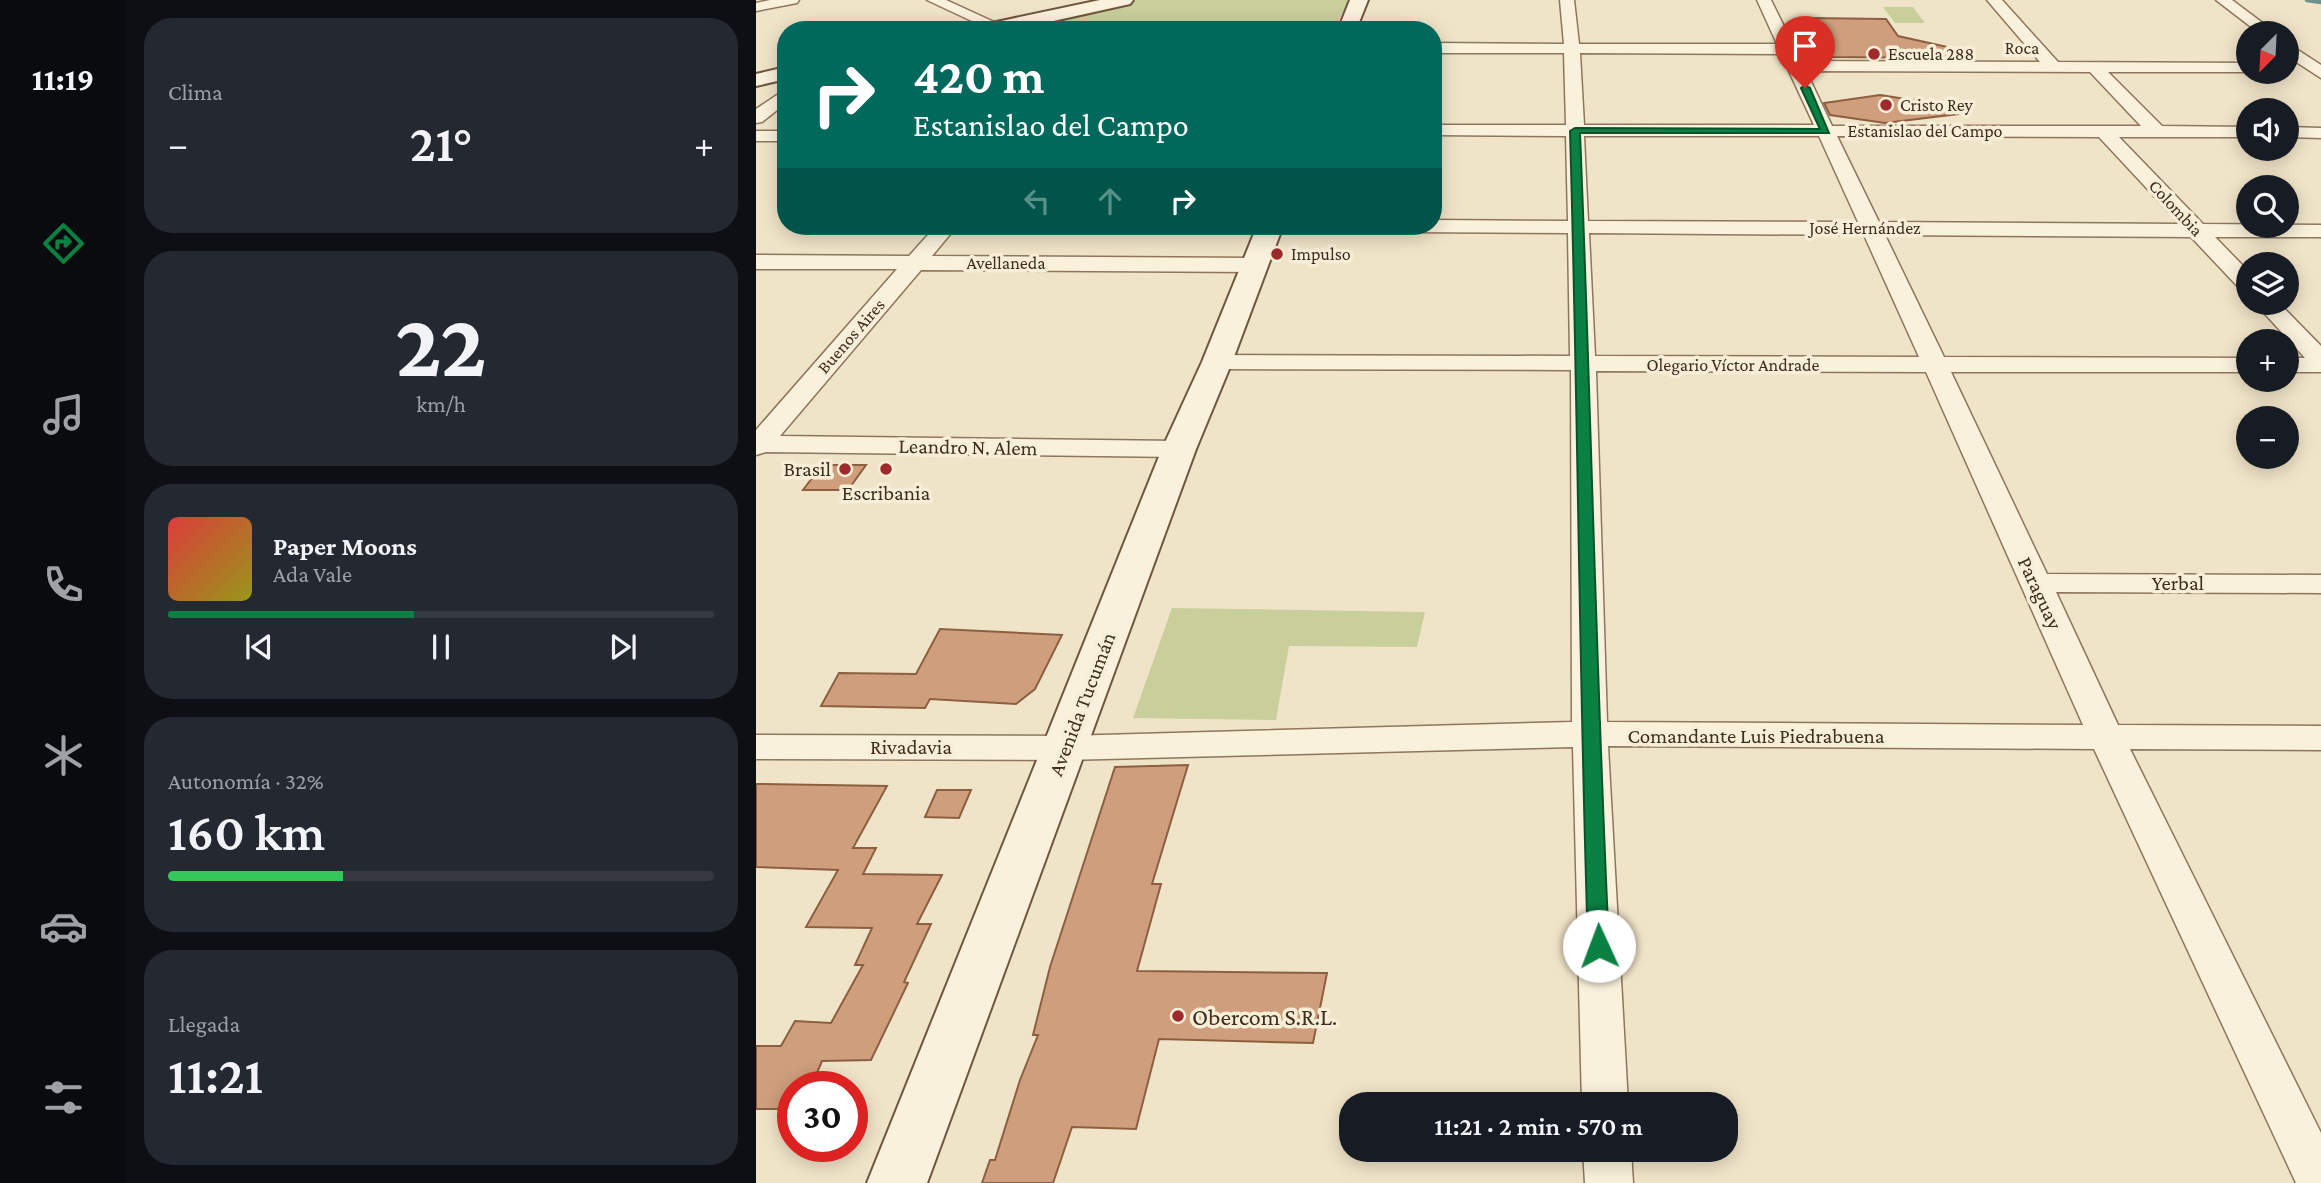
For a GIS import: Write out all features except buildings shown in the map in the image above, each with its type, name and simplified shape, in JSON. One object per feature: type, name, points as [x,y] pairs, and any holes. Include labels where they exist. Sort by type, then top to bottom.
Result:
[{"type":"main road","points":[[1028,21],[1124,0]]},
{"type":"main road","points":[[1351,21],[1359,0]]},
{"type":"main road","points":[[757,79],[777,75]]},
{"type":"main road","name":"Avenida Tucumán","points":[[897,1183],[1179,449],[1217,362],[1267,235]]},
{"type":"street","points":[[756,7],[792,0]]},
{"type":"street","points":[[934,0],[976,21]]},
{"type":"street","points":[[1567,0],[1575,131],[1583,364],[1590,734],[1605,1092]]},
{"type":"street","name":"Paraguay","points":[[1764,0],[2108,739],[2321,1183]]},
{"type":"street","points":[[1994,0],[2053,67]]},
{"type":"street","points":[[2223,0],[2252,21]]},
{"type":"street","name":"Roca","points":[[1442,48],[1572,49],[2053,67],[2236,68]]},
{"type":"street","points":[[2300,57],[2319,70]]},
{"type":"street","points":[[2094,67],[2156,131]]},
{"type":"street","points":[[2300,69],[2319,70]]},
{"type":"street","points":[[756,118],[777,101]]},
{"type":"street","name":"Estanislao del Campo","points":[[1442,130],[2236,132]]},
{"type":"street","name":"Colombia","points":[[2103,131],[2236,271]]},
{"type":"street","points":[[2299,132],[2321,132]]},
{"type":"street","points":[[756,136],[777,136]]},
{"type":"street","name":"José Hernández","points":[[1442,226],[2321,230]]},
{"type":"street","name":"Buenos Aires","points":[[757,445],[939,235]]},
{"type":"street","name":"Avellaneda","points":[[756,262],[1255,265]]},
{"type":"street","points":[[2277,315],[2321,362]]},
{"type":"street","name":"Olegario Víctor Andrade","points":[[1217,362],[2236,365]]},
{"type":"street","points":[[2299,364],[2321,362]]},
{"type":"street","name":"Leandro N. Alem","points":[[757,445],[1179,449]]},
{"type":"street","name":"Yerbal","points":[[2035,583],[2321,584]]},
{"type":"street","name":"Comandante Luis Piedrabuena","points":[[1065,748],[1590,734],[2108,739],[2321,738]]},
{"type":"street","name":"Rivadavia","points":[[756,747],[1065,748]]},
{"type":"street","points":[[1608,1162],[1609,1183]]},
{"type":"green space","points":[[1138,0],[1349,0],[1338,21],[1042,21]]},
{"type":"green space","points":[[1883,7],[1913,7],[1925,23],[1895,23]]},
{"type":"green space","points":[[1172,608],[1425,612],[1417,647],[1289,646],[1276,720],[1133,718]]},
{"type":"waterway","points":[[2307,0],[2321,2]]},
{"type":"place","name":"Escuela 288","points":[[1874,54]]},
{"type":"place","name":"Cristo Rey","points":[[1886,105]]},
{"type":"place","name":"Impulso","points":[[1277,254]]},
{"type":"place","name":"Brasil","points":[[845,469]]},
{"type":"place","name":"Escribania","points":[[886,469]]},
{"type":"place","name":"Obercom S.R.L.","points":[[1178,1016]]},
{"type":"route","points":[[1599,946],[1590,734],[1583,364],[1575,131],[1826,131],[1805,88]]}]
